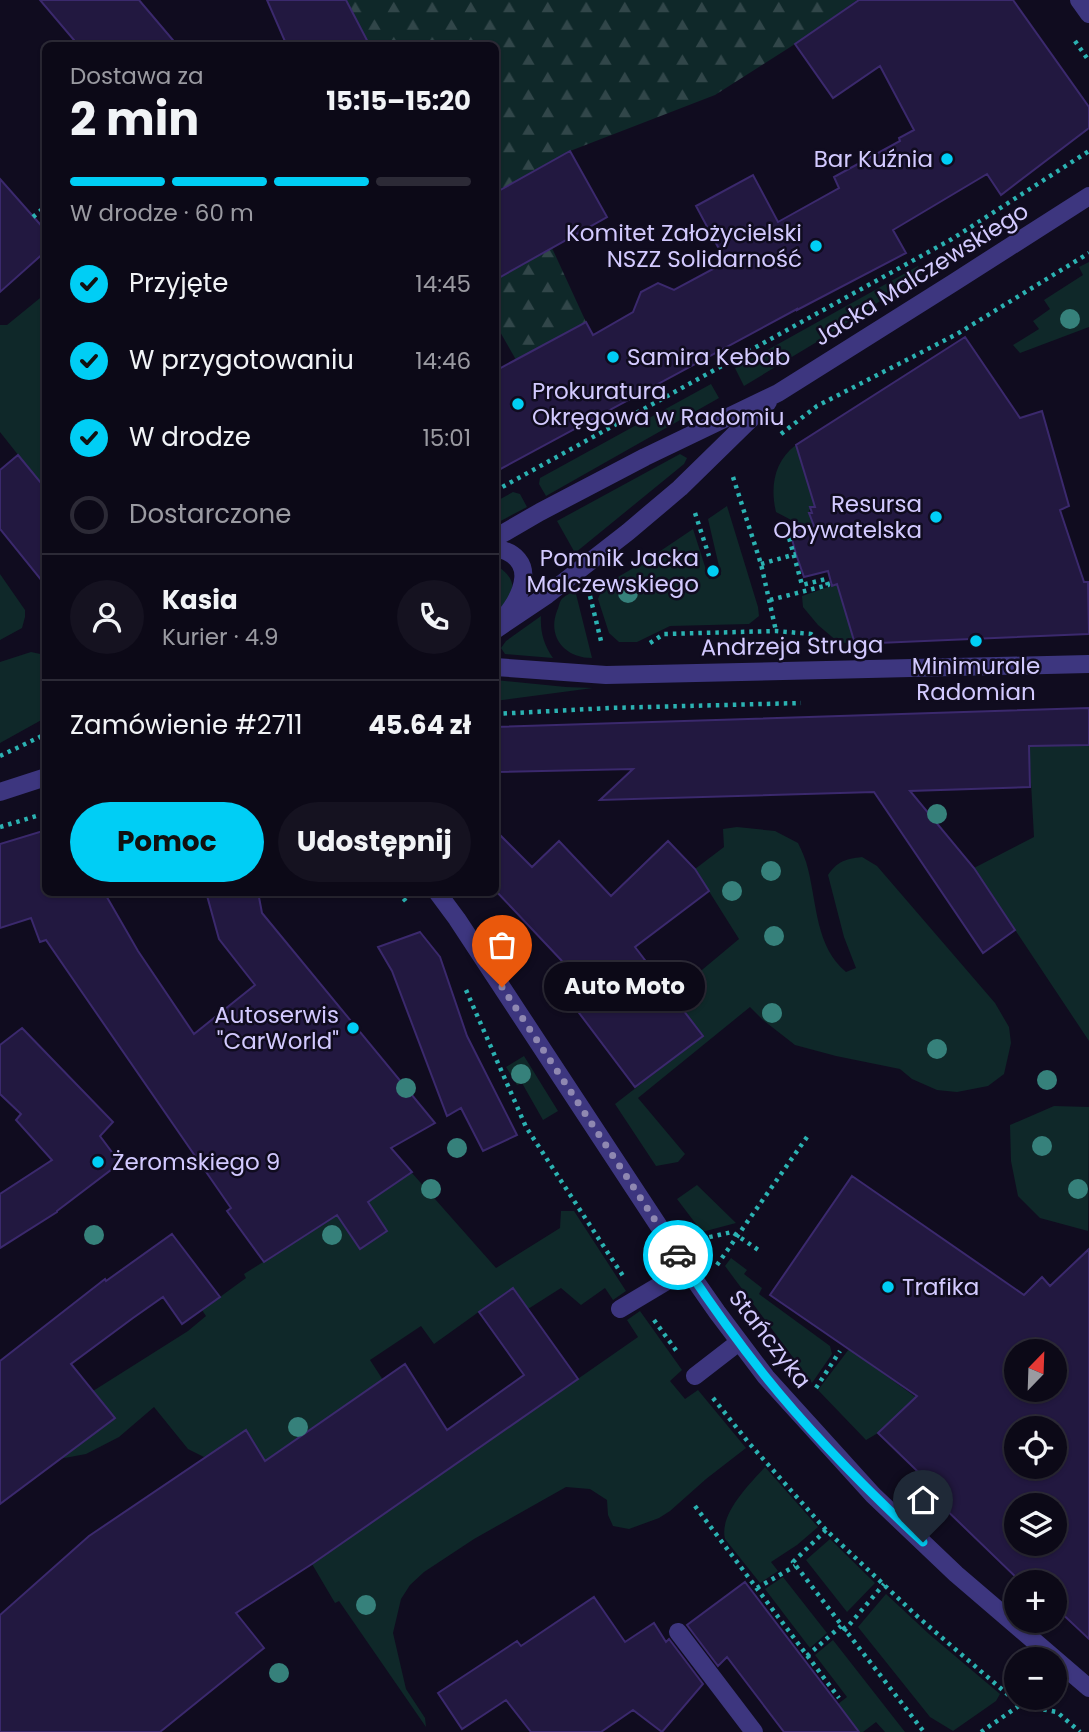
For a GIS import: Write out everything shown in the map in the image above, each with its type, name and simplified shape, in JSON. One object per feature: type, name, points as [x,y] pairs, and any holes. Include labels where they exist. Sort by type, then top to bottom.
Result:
[{"type":"street","points":[[1079,0],[1089,14]]},
{"type":"street","name":"Jacka Malczewskiego","points":[[499,536],[645,457],[778,393],[1089,196]]},
{"type":"street","name":"Jacka Malczewskiego","points":[[499,626],[547,595],[628,532],[680,488],[778,393]]},
{"type":"street","name":"Jacka Malczewskiego","points":[[499,550],[514,556],[524,576],[520,595],[499,624]]},
{"type":"street","name":"Andrzeja Struga","points":[[499,667],[606,675],[1089,664]]},
{"type":"street","points":[[0,792],[42,778]]},
{"type":"street","name":"Stańczyka","points":[[441,896],[687,1269],[766,1377],[873,1495],[956,1574],[1089,1688]]},
{"type":"street","points":[[620,1309],[687,1269]]},
{"type":"street","points":[[695,1376],[739,1342]]},
{"type":"street","points":[[678,1632],[754,1732]]},
{"type":"path","points":[[499,489],[952,239],[1089,151]]},
{"type":"path","points":[[33,217],[42,209]]},
{"type":"path","points":[[776,438],[817,406],[957,334],[1089,253]]},
{"type":"path","points":[[731,473],[761,564],[776,631]]},
{"type":"path","points":[[692,503],[709,556]]},
{"type":"path","points":[[770,600],[828,585],[826,579],[802,585],[788,534]]},
{"type":"path","points":[[761,564],[794,554]]},
{"type":"path","points":[[499,714],[814,703]]},
{"type":"path","points":[[0,755],[42,736]]},
{"type":"path","points":[[0,827],[42,814]]},
{"type":"path","points":[[401,896],[415,912]]},
{"type":"path","points":[[465,988],[526,1127],[638,1298],[695,1376],[749,1443],[826,1530],[918,1617],[1004,1691]]},
{"type":"path","points":[[710,1259],[715,1266],[807,1137]]},
{"type":"path","points":[[701,1246],[697,1240],[732,1232],[760,1251]]},
{"type":"path","points":[[806,1381],[814,1391],[840,1351]]},
{"type":"path","points":[[695,1506],[839,1698]]},
{"type":"path","points":[[826,1530],[793,1562],[924,1732]]},
{"type":"path","points":[[757,1588],[795,1566]]},
{"type":"path","points":[[807,1656],[843,1628],[884,1584]]},
{"type":"path","points":[[981,1732],[1013,1710]]},
{"type":"path","points":[[1046,1710],[1057,1712],[1080,1732]]},
{"type":"green space","points":[[346,0],[857,0],[715,95],[570,151],[499,191],[499,42],[368,42]]},
{"type":"green space","points":[[552,248],[586,322],[559,336],[605,414],[560,437],[499,330],[499,268]]},
{"type":"green space","points":[[1089,262],[1089,327],[1020,353],[1013,345],[1039,329],[1033,321],[1050,309],[1044,300],[1083,275],[1079,267]]},
{"type":"green space","points":[[918,266],[922,274],[744,386],[735,368]]},
{"type":"green space","points":[[42,296],[42,485],[0,432],[0,325],[7,325]]},
{"type":"green space","points":[[711,384],[719,398],[546,496],[539,484],[540,478]]},
{"type":"green space","points":[[796,445],[815,507],[809,510],[814,526],[795,522],[776,512],[773,493],[778,467]]},
{"type":"green space","points":[[680,454],[687,458],[684,464],[575,553],[557,521]]},
{"type":"green space","points":[[513,492],[520,494],[527,507],[499,522],[499,500]]},
{"type":"green space","points":[[727,506],[759,616],[749,624],[670,626],[637,642],[619,642],[609,633],[598,599],[603,586],[693,529],[709,579],[721,575],[708,519]]},
{"type":"green space","points":[[499,568],[512,583],[509,598],[499,610]]},
{"type":"green space","points":[[0,574],[25,610],[25,617],[22,628],[0,640]]},
{"type":"green space","points":[[837,584],[855,644],[838,642],[818,625],[803,607],[802,596]]},
{"type":"green space","points":[[575,590],[592,658],[566,650],[554,629],[560,601]]},
{"type":"green space","points":[[541,616],[543,638],[553,658],[505,654],[501,648],[506,641]]},
{"type":"green space","points":[[31,652],[42,654],[42,720],[0,743],[0,662]]},
{"type":"green space","points":[[499,680],[593,688],[499,700]]},
{"type":"green space","points":[[1089,745],[1089,1041],[974,868],[1034,837],[1029,746]]},
{"type":"green space","points":[[737,827],[775,831],[798,843],[807,866],[823,938],[836,962],[846,972],[856,968],[844,937],[828,875],[839,864],[851,859],[862,857],[877,866],[995,1003],[1009,1027],[1011,1043],[1004,1074],[988,1086],[957,1092],[937,1090],[912,1079],[900,1069],[795,1045],[750,1007],[638,1098],[685,1154],[678,1162],[656,1166],[615,1104],[703,1036],[672,995],[739,939],[695,869],[724,847],[723,829]]},
{"type":"green space","points":[[524,1056],[558,1111],[543,1120],[522,1083],[517,1085],[506,1067]]},
{"type":"green space","points":[[1054,1106],[1089,1107],[1088,1231],[1040,1218],[1018,1196],[1011,1161],[1010,1125]]},
{"type":"green space","points":[[412,1173],[496,1268],[560,1228],[561,1211],[574,1211],[626,1291],[613,1300],[605,1288],[581,1305],[561,1288],[528,1309],[512,1288],[434,1344],[421,1326],[370,1360],[383,1380],[265,1461],[246,1431],[206,1458],[188,1449],[154,1407],[119,1437],[86,1454],[59,1459],[114,1418],[93,1391],[188,1331],[206,1316],[202,1310],[246,1278],[244,1274],[337,1215],[360,1248],[386,1232],[368,1202]]},
{"type":"green space","points":[[697,1185],[736,1223],[702,1232],[677,1199]]},
{"type":"green space","points":[[731,1258],[747,1270],[744,1274],[762,1288],[759,1294],[830,1346],[832,1354],[812,1383],[725,1266]]},
{"type":"green space","points":[[640,1311],[682,1370],[670,1381],[685,1399],[698,1390],[746,1448],[659,1518],[629,1529],[613,1526],[608,1515],[607,1500],[590,1489],[566,1487],[474,1539],[424,1572],[410,1585],[401,1599],[393,1633],[406,1689],[425,1718],[426,1727],[339,1601],[335,1603],[312,1564],[638,1337],[627,1320]]},
{"type":"green space","points":[[849,1349],[917,1398],[878,1433],[866,1440],[818,1390]]},
{"type":"green space","points":[[765,1467],[818,1527],[771,1562],[778,1571],[760,1583],[725,1539],[724,1529],[737,1500]]},
{"type":"green space","points":[[830,1539],[875,1583],[847,1612],[806,1560]]},
{"type":"green space","points":[[783,1577],[827,1633],[810,1648],[765,1589]]},
{"type":"green space","points":[[886,1594],[1000,1694],[996,1701],[953,1731],[930,1717],[858,1627]]},
{"type":"green space","points":[[833,1640],[905,1732],[885,1732],[876,1722],[859,1732],[838,1704],[847,1697],[815,1655]]},
{"type":"building","points":[[40,0],[139,0],[175,42],[76,42]]},
{"type":"building","points":[[267,0],[346,0],[368,42],[285,42]]},
{"type":"building","points":[[859,0],[1013,0],[1089,107],[1089,128],[1001,195],[987,174],[893,230],[906,253],[499,470],[499,369],[586,322],[593,335],[633,312],[641,292],[658,283],[674,290],[726,262],[696,206],[753,175],[778,222],[839,188],[834,177],[900,141],[899,138],[914,130],[880,66],[833,98],[795,44]]},
{"type":"building","points":[[570,151],[607,217],[499,278],[499,191]]},
{"type":"building","points":[[0,179],[42,226],[42,255],[0,292]]},
{"type":"building","points":[[965,337],[1020,418],[1042,411],[1069,506],[1060,510],[1084,582],[1088,582],[1089,634],[855,644],[837,584],[832,586],[828,571],[804,577],[796,554],[790,532],[814,526],[809,513],[812,513],[810,507],[815,507],[796,445]]},
{"type":"building","points":[[18,455],[42,484],[42,581],[0,529],[0,470]]},
{"type":"building","points":[[1089,708],[1089,745],[1029,746],[1030,787],[910,791],[974,868],[1015,930],[983,953],[874,792],[600,800],[633,769],[499,772],[499,727]]},
{"type":"building","points":[[42,831],[42,896],[106,896],[138,951],[194,1034],[255,985],[219,939],[207,896],[259,896],[262,913],[435,1123],[391,1148],[412,1172],[368,1202],[387,1231],[360,1249],[337,1215],[264,1262],[227,1211],[231,1208],[46,940],[40,942],[31,918],[0,928],[0,844]]},
{"type":"building","points":[[499,834],[532,867],[559,841],[611,896],[668,841],[695,869],[709,891],[635,947],[703,1036],[635,1087],[564,993],[579,979],[499,894]]},
{"type":"building","points":[[420,932],[440,957],[467,1036],[517,1135],[483,1151],[461,1108],[447,1116],[392,971],[378,947]]},
{"type":"building","points":[[22,1028],[113,1122],[100,1136],[120,1163],[57,1212],[0,1248],[0,1194],[52,1160],[16,1120],[21,1114],[0,1094],[0,1045]]},
{"type":"building","points":[[852,1176],[1024,1295],[1042,1277],[1050,1286],[1089,1249],[1089,1639],[1067,1618],[1067,1570],[1009,1570],[936,1500],[941,1494],[878,1433],[917,1396],[770,1295]]},
{"type":"building","points":[[172,1234],[220,1297],[182,1324],[163,1297],[71,1364],[115,1418],[0,1504],[0,1361],[105,1279],[106,1281]]},
{"type":"building","points":[[513,1288],[578,1379],[312,1564],[236,1613],[264,1648],[160,1732],[0,1732],[0,1615],[89,1536],[246,1430],[265,1461],[405,1364],[447,1430],[524,1375],[479,1312]]},
{"type":"building","points":[[745,1582],[859,1732],[784,1732],[727,1657],[718,1666],[687,1625]]},
{"type":"building","points":[[594,1597],[625,1642],[654,1623],[666,1642],[669,1639],[703,1684],[662,1732],[633,1710],[601,1732],[531,1732],[506,1700],[462,1729],[438,1693],[517,1641],[521,1646]]},
{"type":"way so far","points":[[502,987],[678,1255]]},
{"type":"place","name":"Bar Kuźnia","points":[[947,159]]},
{"type":"place","name":"Komitet Założycielski NSZZ Solidarność","points":[[816,246]]},
{"type":"place","name":"Samira Kebab","points":[[613,357]]},
{"type":"place","name":"Prokuratura Okręgowa w Radomiu","points":[[518,404]]},
{"type":"place","name":"Resursa Obywatelska","points":[[936,517]]},
{"type":"place","name":"Pomnik Jacka Malczewskiego","points":[[713,571]]},
{"type":"place","name":"Minimurale Radomian","points":[[976,641]]},
{"type":"place","name":"Auto Moto","points":[[502,987]]},
{"type":"place","name":"Autoserwis \"CarWorld\"","points":[[353,1028]]},
{"type":"place","name":"Żeromskiego 9","points":[[98,1162]]},
{"type":"place","name":"Trafika","points":[[888,1287]]},
{"type":"route","points":[[678,1255],[717,1312],[800,1417],[873,1495],[923,1542]]}]
